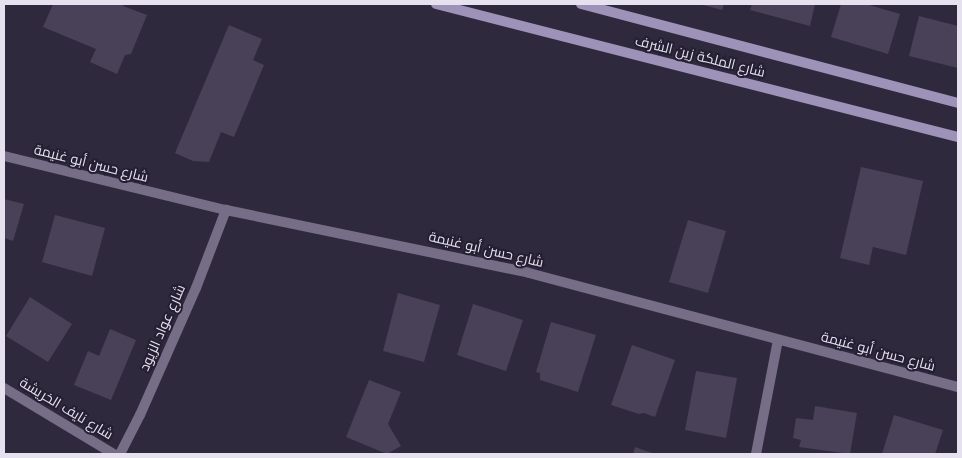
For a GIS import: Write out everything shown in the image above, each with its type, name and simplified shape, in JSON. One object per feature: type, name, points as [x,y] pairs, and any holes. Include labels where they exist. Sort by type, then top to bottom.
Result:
[{"type":"main road","name":"شارع الملكة زين الشرف","points":[[436,4],[958,137]]},
{"type":"main road","name":"شارع الملكة زين الشرف","points":[[581,4],[958,103]]},
{"type":"street","name":"شارع حسن أبو غنيمة","points":[[4,156],[226,210],[521,272],[958,387]]},
{"type":"street","name":"شارع عواد الزيود","points":[[120,454],[140,415],[196,288],[226,210]]},
{"type":"street","points":[[756,454],[778,340]]},
{"type":"street","name":"شارع نايف الخريشة","points":[[4,388],[114,454]]},
{"type":"building","points":[[53,4],[124,4],[123,6],[147,15],[131,54],[125,55],[117,74],[90,62],[96,49],[43,27]]},
{"type":"building","points":[[699,4],[724,4],[722,10]]},
{"type":"building","points":[[752,4],[815,4],[810,26],[750,10]]},
{"type":"building","points":[[841,4],[866,4],[900,14],[888,54],[831,37]]},
{"type":"building","points":[[919,16],[958,26],[958,68],[909,56]]},
{"type":"building","points":[[229,25],[262,39],[253,60],[264,65],[234,137],[221,132],[209,162],[193,161],[175,153]]},
{"type":"building","points":[[861,167],[923,181],[906,255],[873,247],[869,265],[840,258]]},
{"type":"building","points":[[4,199],[24,204],[13,241],[4,238]]},
{"type":"building","points":[[55,215],[105,228],[92,276],[42,262]]},
{"type":"building","points":[[688,220],[726,231],[708,293],[669,282]]},
{"type":"building","points":[[398,293],[440,305],[424,362],[383,351]]},
{"type":"building","points":[[30,297],[72,324],[48,362],[6,336]]},
{"type":"building","points":[[473,304],[523,320],[506,371],[457,355]]},
{"type":"building","points":[[551,322],[596,335],[578,392],[540,380],[540,373],[536,372]]},
{"type":"building","points":[[110,329],[136,340],[111,400],[74,385],[88,351],[99,356]]},
{"type":"building","points":[[632,345],[675,360],[655,417],[611,405]]},
{"type":"building","points":[[696,371],[737,378],[726,438],[685,430]]},
{"type":"building","points":[[369,380],[401,392],[388,424],[401,446],[387,454],[346,437]]},
{"type":"building","points":[[815,406],[857,413],[850,454],[799,447],[801,440],[793,438],[796,418],[813,420]]},
{"type":"building","points":[[894,415],[943,430],[935,454],[882,454]]},
{"type":"building","points":[[635,447],[655,454],[633,454]]}]
